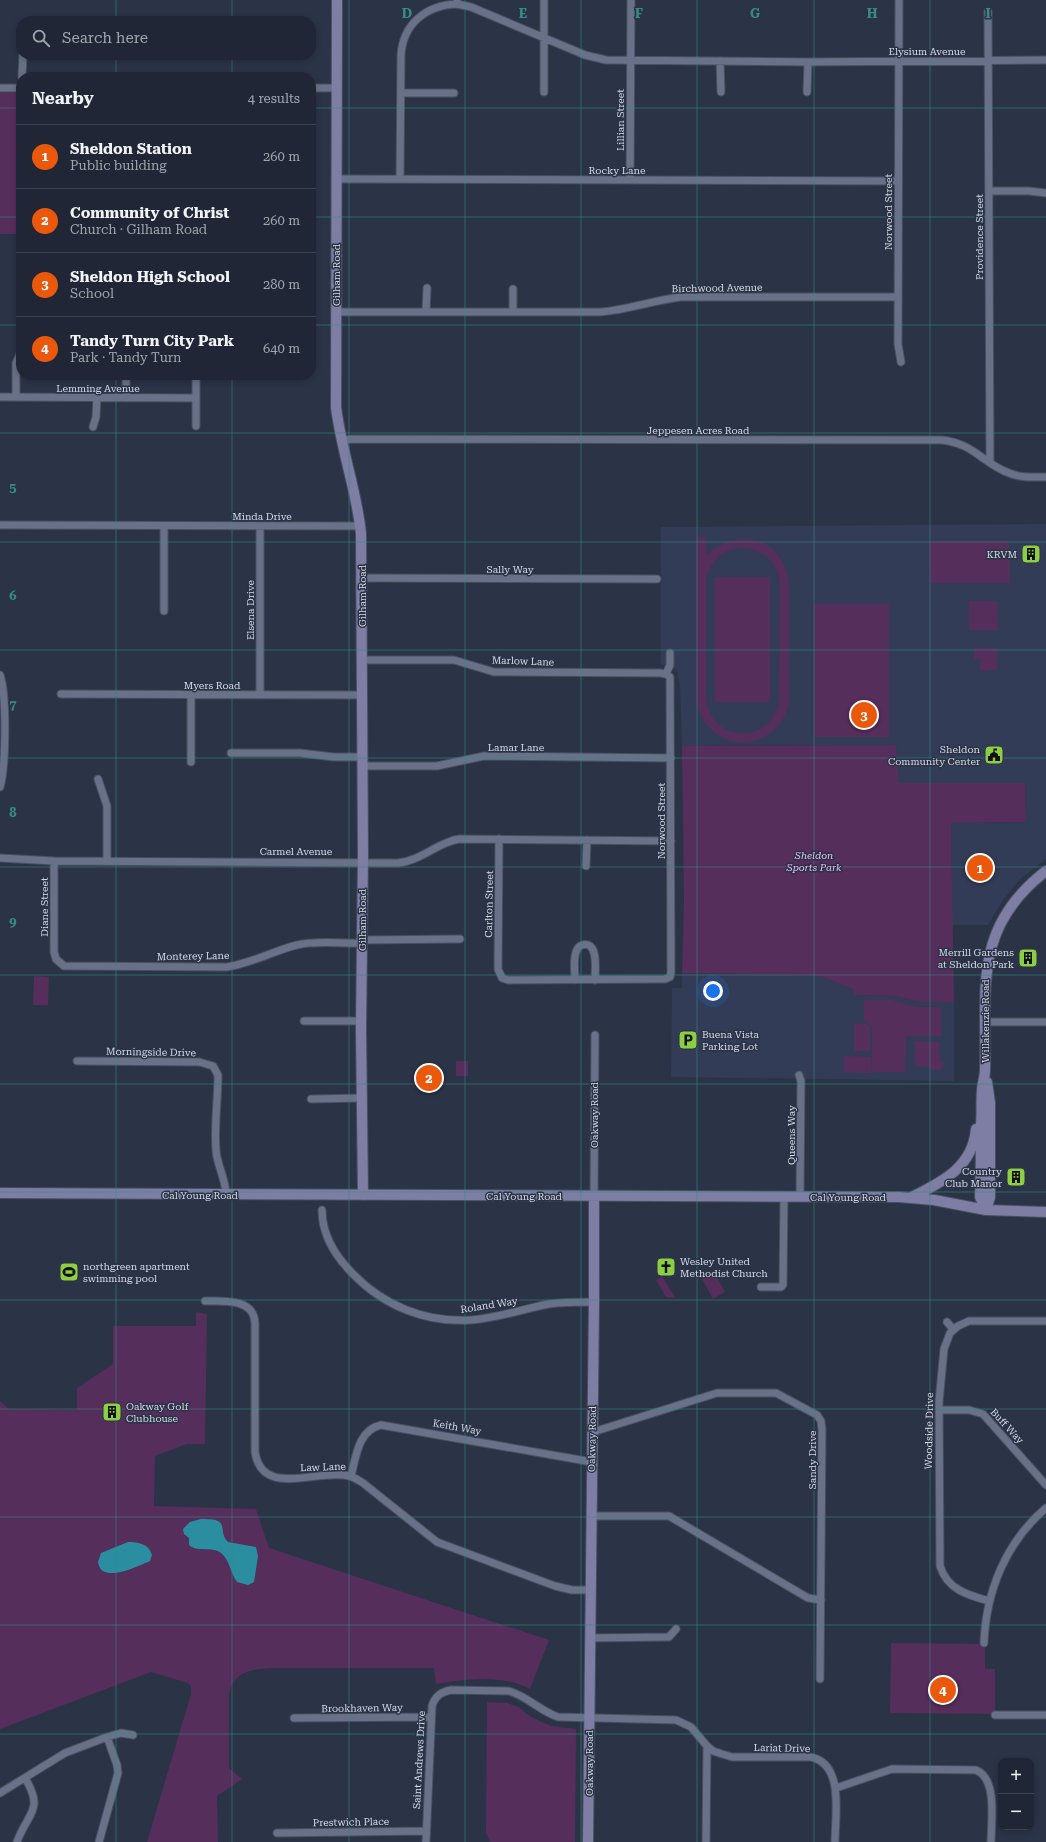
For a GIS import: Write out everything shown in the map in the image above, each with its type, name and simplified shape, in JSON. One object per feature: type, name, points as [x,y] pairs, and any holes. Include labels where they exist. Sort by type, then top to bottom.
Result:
[{"type":"street","name":"Gilham Road","points":[[337,0],[336,407],[341,440],[361,526],[361,1021],[363,1195]]},
{"type":"street","points":[[544,0],[544,92]]},
{"type":"street","name":"Lillian Street","points":[[630,180],[631,0]]},
{"type":"street","name":"Norwood Street","points":[[899,0],[898,344],[901,362]]},
{"type":"street","name":"Elysium Avenue","points":[[400,179],[402,50],[404,38],[409,28],[417,19],[430,9],[457,2],[591,57],[630,61],[808,62],[1046,60]]},
{"type":"street","name":"Providence Street","points":[[988,12],[990,462]]},
{"type":"street","points":[[22,60],[22,72]]},
{"type":"street","points":[[720,61],[721,92]]},
{"type":"street","points":[[807,92],[808,62]]},
{"type":"street","points":[[0,88],[16,88]]},
{"type":"street","points":[[316,88],[337,88]]},
{"type":"street","points":[[401,93],[454,93]]},
{"type":"street","name":"Rocky Lane","points":[[336,179],[898,181]]},
{"type":"street","points":[[989,191],[1029,191],[1046,193]]},
{"type":"street","points":[[426,312],[427,288]]},
{"type":"street","points":[[513,289],[513,312]]},
{"type":"street","name":"Birchwood Avenue","points":[[336,312],[606,312],[661,299],[681,297],[898,298]]},
{"type":"street","points":[[16,363],[16,398]]},
{"type":"street","points":[[126,380],[126,398]]},
{"type":"street","points":[[196,380],[196,426]]},
{"type":"street","name":"Lemming Avenue","points":[[0,398],[196,398]]},
{"type":"street","points":[[93,427],[96,417],[97,398]]},
{"type":"street","name":"Jeppesen Acres Road","points":[[341,440],[942,440],[965,445],[1004,471],[1017,476],[1046,477]]},
{"type":"street","name":"Minda Drive","points":[[0,524],[361,526]]},
{"type":"street","points":[[164,526],[164,612]]},
{"type":"street","name":"Elsena Drive","points":[[260,526],[260,695]]},
{"type":"street","name":"Sally Way","points":[[362,578],[657,579]]},
{"type":"street","points":[[663,673],[670,665],[670,652]]},
{"type":"street","name":"Marlow Lane","points":[[362,660],[454,660],[494,672],[663,673]]},
{"type":"street","name":"Norwood Street","points":[[595,980],[665,979],[670,976],[671,682],[670,677],[663,673]]},
{"type":"street","points":[[0,675],[4,691],[3,771],[0,787]]},
{"type":"street","name":"Myers Road","points":[[61,694],[362,695]]},
{"type":"street","points":[[191,694],[191,762]]},
{"type":"street","name":"Lamar Lane","points":[[231,753],[300,753],[362,762],[437,766],[484,756],[671,758]]},
{"type":"street","points":[[98,779],[106,806],[107,861]]},
{"type":"street","name":"Carmel Avenue","points":[[0,858],[54,861],[403,863],[416,859],[456,839],[671,841]]},
{"type":"street","name":"Carlton Street","points":[[499,839],[498,969],[501,977],[508,980],[575,980]]},
{"type":"street","points":[[586,866],[587,840]]},
{"type":"street","name":"Diane Street","points":[[54,861],[54,952]]},
{"type":"street","name":"Willakenzie Road","points":[[986,1210],[990,1197],[990,1103],[985,1071],[984,1022],[986,967],[996,934],[1014,902],[1030,884],[1046,871]]},
{"type":"street","points":[[361,941],[460,939]]},
{"type":"street","name":"Monterey Lane","points":[[54,952],[56,959],[64,966],[227,967],[246,963],[289,947],[307,943],[361,941]]},
{"type":"street","points":[[586,945],[592,948],[595,954],[595,980],[575,980],[576,951],[580,946],[586,945]]},
{"type":"street","points":[[304,1021],[361,1021]]},
{"type":"street","points":[[984,1022],[1046,1022]]},
{"type":"street","name":"Oakway Road","points":[[588,1842],[594,1302],[595,1035]]},
{"type":"street","name":"Morningside Drive","points":[[77,1061],[199,1062],[213,1066],[218,1075],[216,1148],[218,1161],[225,1181],[226,1195]]},
{"type":"street","name":"Willakenzie Road","points":[[985,1071],[982,1091],[980,1197],[986,1210]]},
{"type":"street","name":"Queens Way","points":[[799,1075],[801,1080],[800,1196]]},
{"type":"street","points":[[910,1198],[948,1178],[965,1161],[975,1139],[978,1102],[982,1091]]},
{"type":"street","points":[[311,1099],[363,1098]]},
{"type":"street","name":"Cal Young Road","points":[[0,1193],[800,1196],[910,1198],[934,1200],[986,1210],[1046,1212]]},
{"type":"street","points":[[761,1287],[781,1287],[783,1285],[784,1196]]},
{"type":"street","name":"Roland Way","points":[[322,1210],[322,1222],[327,1238],[333,1249],[350,1271],[369,1289],[382,1298],[412,1312],[442,1319],[471,1320],[555,1303],[594,1302]]},
{"type":"street","name":"Law Lane","points":[[205,1301],[227,1301],[241,1304],[253,1315],[255,1323],[255,1452],[259,1467],[266,1474],[276,1478],[335,1475],[350,1476],[363,1483],[437,1542],[555,1586],[572,1590],[590,1590]]},
{"type":"street","points":[[947,1322],[953,1329],[963,1323],[974,1320],[1046,1321]]},
{"type":"street","name":"Woodside Drive","points":[[953,1329],[947,1338],[944,1349],[939,1410],[940,1566],[943,1576],[952,1586],[965,1594],[989,1601]]},
{"type":"street","name":"Sandy Drive","points":[[592,1432],[717,1393],[776,1393],[783,1395],[817,1415],[821,1421],[822,1430],[820,1679]]},
{"type":"street","name":"Buff Way","points":[[939,1410],[969,1410],[983,1414],[1046,1485]]},
{"type":"street","name":"Keith Way","points":[[350,1476],[362,1437],[369,1430],[381,1425],[592,1462]]},
{"type":"street","points":[[984,1643],[985,1619],[998,1572],[1007,1555],[1027,1527],[1046,1508]]},
{"type":"street","points":[[591,1516],[668,1516],[808,1598],[820,1600]]},
{"type":"street","points":[[590,1638],[668,1636],[676,1629]]},
{"type":"street","name":"Saint Andrews Drive","points":[[426,1842],[431,1717],[433,1702],[436,1697],[446,1691],[502,1690],[517,1694],[553,1715],[562,1718],[589,1718]]},
{"type":"street","points":[[995,1715],[1046,1715]]},
{"type":"street","name":"Brookhaven Way","points":[[294,1718],[431,1717]]},
{"type":"street","name":"Lariat Drive","points":[[589,1718],[676,1720],[691,1727],[707,1746],[717,1753],[732,1757],[815,1758],[831,1771],[836,1788],[835,1842]]},
{"type":"street","points":[[0,1794],[70,1751],[121,1733],[133,1735]]},
{"type":"street","points":[[99,1842],[118,1772],[108,1737]]},
{"type":"street","points":[[706,1842],[707,1746]]},
{"type":"street","points":[[707,1766],[714,1758],[732,1757]]},
{"type":"street","points":[[836,1788],[892,1769],[976,1770],[984,1774],[990,1784],[991,1842]]},
{"type":"street","points":[[17,1842],[32,1814],[34,1806],[32,1791],[25,1778]]},
{"type":"street","name":"Prestwich Place","points":[[277,1833],[426,1831]]},
{"type":"shaded area","points":[[1046,524],[1046,859],[1019,880],[1003,900],[988,925],[952,925],[951,823],[1026,822],[1025,783],[898,783],[896,745],[682,746],[680,684],[676,669],[661,664],[661,527]]},
{"type":"shaded area","points":[[682,973],[813,975],[823,977],[854,990],[855,995],[895,996],[919,1002],[954,1002],[954,1081],[671,1077],[672,988],[682,988]]},
{"type":"shaded area","name":"northgreen apartment swimming pool","points":[[63,1265],[67,1265],[73,1269],[73,1276],[67,1277],[62,1270]]},
{"type":"shaded area","points":[[201,1519],[217,1520],[222,1526],[223,1533],[228,1542],[256,1547],[258,1556],[254,1582],[248,1585],[237,1582],[226,1559],[220,1552],[216,1550],[197,1549],[189,1545],[189,1538],[184,1534],[183,1529],[190,1522]]},
{"type":"shaded area","points":[[128,1542],[140,1543],[149,1548],[152,1555],[150,1561],[121,1572],[106,1572],[101,1569],[98,1562],[101,1553]]},
{"type":"green space","points":[[0,93],[16,93],[16,234],[0,234]]},
{"type":"green space","points":[[696,537],[706,537],[706,556],[718,546],[731,540],[745,539],[758,541],[769,546],[779,556],[786,568],[789,584],[789,704],[781,722],[769,734],[755,741],[739,742],[724,738],[711,729],[701,716],[696,697]],"holes":[[[745,548],[760,552],[772,562],[779,576],[779,703],[773,717],[763,727],[752,732],[740,733],[728,730],[717,723],[710,712],[706,697],[706,578],[717,558],[730,550]]]},
{"type":"green space","points":[[929,541],[1009,541],[1010,583],[930,583]]},
{"type":"green space","points":[[715,577],[770,577],[770,702],[715,702]]},
{"type":"green space","points":[[969,601],[997,601],[998,630],[969,630]]},
{"type":"green space","points":[[814,604],[889,604],[889,737],[814,737]]},
{"type":"green space","points":[[974,648],[997,648],[997,670],[980,671],[980,659],[974,659]]},
{"type":"green space","name":"Sheldon Sports Park","points":[[896,745],[899,783],[1025,783],[1026,822],[951,823],[954,1002],[919,1002],[895,996],[854,995],[854,990],[823,977],[813,975],[682,973],[684,901],[682,746]]},
{"type":"green space","points":[[34,976],[49,977],[48,1005],[33,1005]]},
{"type":"green space","points":[[864,1000],[892,1000],[917,1007],[941,1007],[941,1036],[906,1036],[905,1072],[872,1072],[872,1027],[864,1020]]},
{"type":"green space","points":[[854,1023],[867,1024],[870,1026],[870,1051],[854,1051]]},
{"type":"green space","points":[[915,1041],[939,1042],[940,1062],[943,1062],[943,1067],[940,1070],[931,1070],[931,1067],[915,1066]]},
{"type":"green space","points":[[844,1056],[871,1057],[871,1073],[844,1072]]},
{"type":"green space","points":[[456,1061],[468,1061],[468,1076],[456,1076]]},
{"type":"green space","points":[[714,1271],[725,1292],[713,1299],[701,1277]]},
{"type":"green space","points":[[662,1276],[675,1298],[666,1297],[656,1280]]},
{"type":"green space","points":[[196,1312],[207,1314],[205,1444],[187,1444],[155,1456],[154,1506],[256,1509],[269,1548],[549,1640],[530,1689],[507,1681],[483,1679],[471,1679],[436,1684],[434,1668],[272,1668],[258,1669],[245,1673],[235,1680],[229,1693],[229,1768],[242,1779],[217,1796],[218,1842],[147,1842],[191,1694],[191,1686],[188,1683],[151,1672],[0,1729],[0,1401],[9,1409],[77,1410],[77,1388],[113,1364],[113,1326],[196,1326]]},
{"type":"green space","points":[[891,1643],[985,1644],[985,1669],[995,1669],[995,1714],[890,1713]]},
{"type":"green space","points":[[487,1702],[507,1703],[518,1707],[531,1717],[551,1726],[576,1729],[575,1842],[490,1842],[486,1833]]},
{"type":"place","name":"KRVM","points":[[1031,554]]},
{"type":"place","name":"Sheldon High School","points":[[864,715]]},
{"type":"place","name":"Sheldon Community Center","points":[[994,755]]},
{"type":"place","name":"Sheldon Station","points":[[980,868]]},
{"type":"place","name":"Merrill Gardens at Sheldon Park","points":[[1028,958]]},
{"type":"place","name":"Buena Vista Parking Lot","points":[[688,1040]]},
{"type":"place","name":"Community of Christ","points":[[429,1078]]},
{"type":"place","name":"Country Club Manor","points":[[1016,1177]]},
{"type":"place","name":"Wesley United Methodist Church","points":[[666,1267]]},
{"type":"place","name":"northgreen apartment swimming pool","points":[[69,1272]]},
{"type":"place","name":"Oakway Golf Clubhouse","points":[[112,1412]]},
{"type":"place","name":"Tandy Turn City Park","points":[[943,1690]]}]
